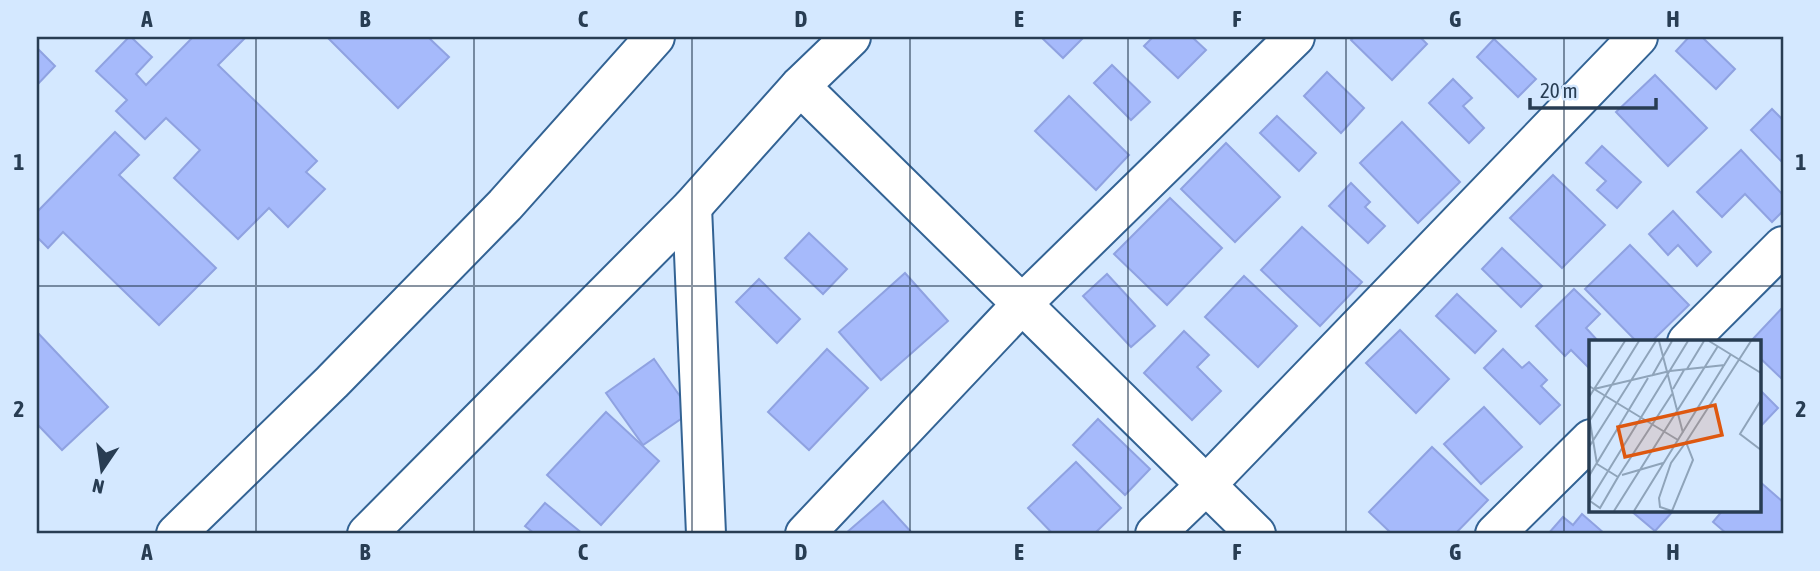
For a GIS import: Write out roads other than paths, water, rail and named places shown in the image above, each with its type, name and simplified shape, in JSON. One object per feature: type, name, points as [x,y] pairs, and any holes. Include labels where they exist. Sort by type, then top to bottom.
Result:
[{"type":"street","points":[[176,534],[332,382],[505,205],[655,37]]},
{"type":"street","points":[[367,534],[692,207],[800,86],[851,37]]},
{"type":"street","points":[[805,534],[1022,304],[1295,37]]},
{"type":"street","points":[[1155,534],[1206,485],[1638,37]]},
{"type":"street","points":[[800,86],[1256,534]]},
{"type":"street","points":[[692,207],[706,534]]},
{"type":"street","points":[[1690,340],[1783,246]]},
{"type":"street","points":[[1495,534],[1589,441]]}]
